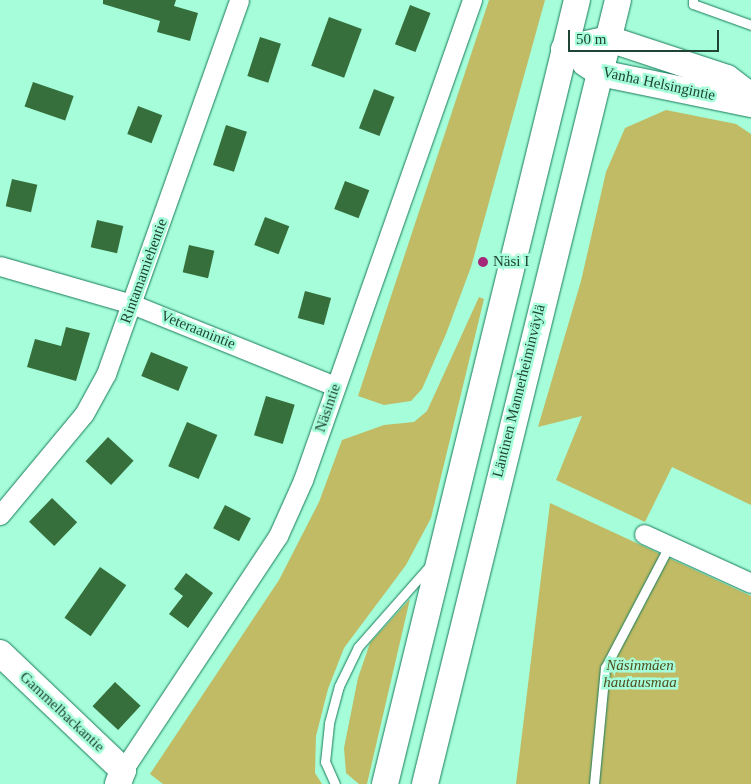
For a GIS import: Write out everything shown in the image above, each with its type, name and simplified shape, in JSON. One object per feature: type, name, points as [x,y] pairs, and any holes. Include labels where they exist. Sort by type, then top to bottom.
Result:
[{"type":"main road","points":[[385,784],[439,556],[577,0]]},
{"type":"main road","name":"Läntinen Mannerheiminväylä","points":[[425,784],[618,0]]},
{"type":"main road","points":[[564,49],[609,39]]},
{"type":"main road","name":"Vanha Helsingintie","points":[[609,39],[727,78],[751,96]]},
{"type":"main road","name":"Vanha Helsingintie","points":[[564,49],[600,73],[751,104]]},
{"type":"main road","name":"Gammelbackantie","points":[[0,653],[120,777]]},
{"type":"street","name":"Rintamamiehentie","points":[[0,515],[84,414],[106,374],[239,0]]},
{"type":"street","name":"Näsintie","points":[[120,777],[278,536],[303,480],[469,1]]},
{"type":"street","name":"Veteraanintie","points":[[0,266],[132,304],[336,386]]},
{"type":"street","points":[[644,534],[751,583]]},
{"type":"lane","points":[[694,0],[693,4],[751,26]]},
{"type":"lane","points":[[594,784],[605,668],[669,546]]},
{"type":"lane","points":[[335,784],[325,762],[329,724],[339,686],[358,648],[397,598],[439,556]]},
{"type":"green space","points":[[489,0],[545,0],[471,267],[446,334],[422,389],[411,401],[384,405],[358,396]]},
{"type":"green space","points":[[666,110],[736,124],[751,134],[751,505],[672,467],[645,522],[556,480],[582,416],[538,427],[581,281],[606,172],[625,128]]},
{"type":"green space","points":[[479,297],[484,299],[431,518],[406,565],[344,648],[328,689],[316,736],[315,773],[322,784],[163,784],[150,774],[279,580],[319,502],[342,440],[384,425],[414,422],[427,411]]},
{"type":"green space","name":"Näsinmäen hautausmaa","points":[[550,503],[751,596],[751,784],[516,784]]},
{"type":"green space","points":[[410,599],[367,784],[359,784],[346,773],[344,748],[358,678],[370,643]]},
{"type":"building","points":[[103,0],[176,0],[174,6],[198,13],[190,41],[157,32],[160,21],[103,4]]},
{"type":"building","points":[[410,5],[431,13],[415,52],[395,44]]},
{"type":"building","points":[[329,17],[362,29],[344,78],[311,66]]},
{"type":"building","points":[[260,37],[281,44],[268,83],[247,76]]},
{"type":"building","points":[[33,82],[74,96],[65,121],[25,107]]},
{"type":"building","points":[[374,89],[395,97],[379,136],[359,128]]},
{"type":"building","points":[[138,106],[162,115],[152,143],[127,134]]},
{"type":"building","points":[[226,125],[247,132],[234,172],[213,165]]},
{"type":"building","points":[[12,179],[37,185],[31,212],[6,206]]},
{"type":"building","points":[[345,181],[369,190],[359,218],[334,209]]},
{"type":"building","points":[[265,217],[289,226],[279,254],[254,245]]},
{"type":"building","points":[[97,220],[123,226],[117,253],[91,247]]},
{"type":"building","points":[[189,245],[214,251],[208,278],[183,272]]},
{"type":"building","points":[[305,291],[331,298],[324,325],[298,318]]},
{"type":"building","points":[[66,327],[90,333],[76,381],[27,367],[35,339],[61,346]]},
{"type":"building","points":[[151,352],[188,367],[178,391],[141,376]]},
{"type":"building","points":[[266,396],[295,405],[283,444],[254,435]]},
{"type":"building","points":[[187,422],[217,435],[199,479],[168,466]]},
{"type":"building","points":[[108,437],[134,461],[111,485],[85,461]]},
{"type":"building","points":[[52,498],[77,522],[54,546],[29,522]]},
{"type":"building","points":[[225,505],[251,518],[239,541],[213,528]]},
{"type":"building","points":[[100,567],[126,585],[91,636],[64,618]]},
{"type":"building","points":[[186,573],[213,593],[188,628],[169,614],[183,596],[174,589]]},
{"type":"building","points":[[115,682],[141,706],[118,730],[92,706]]},
{"type":"place","name":"Näsi I","points":[[483,262]]}]
